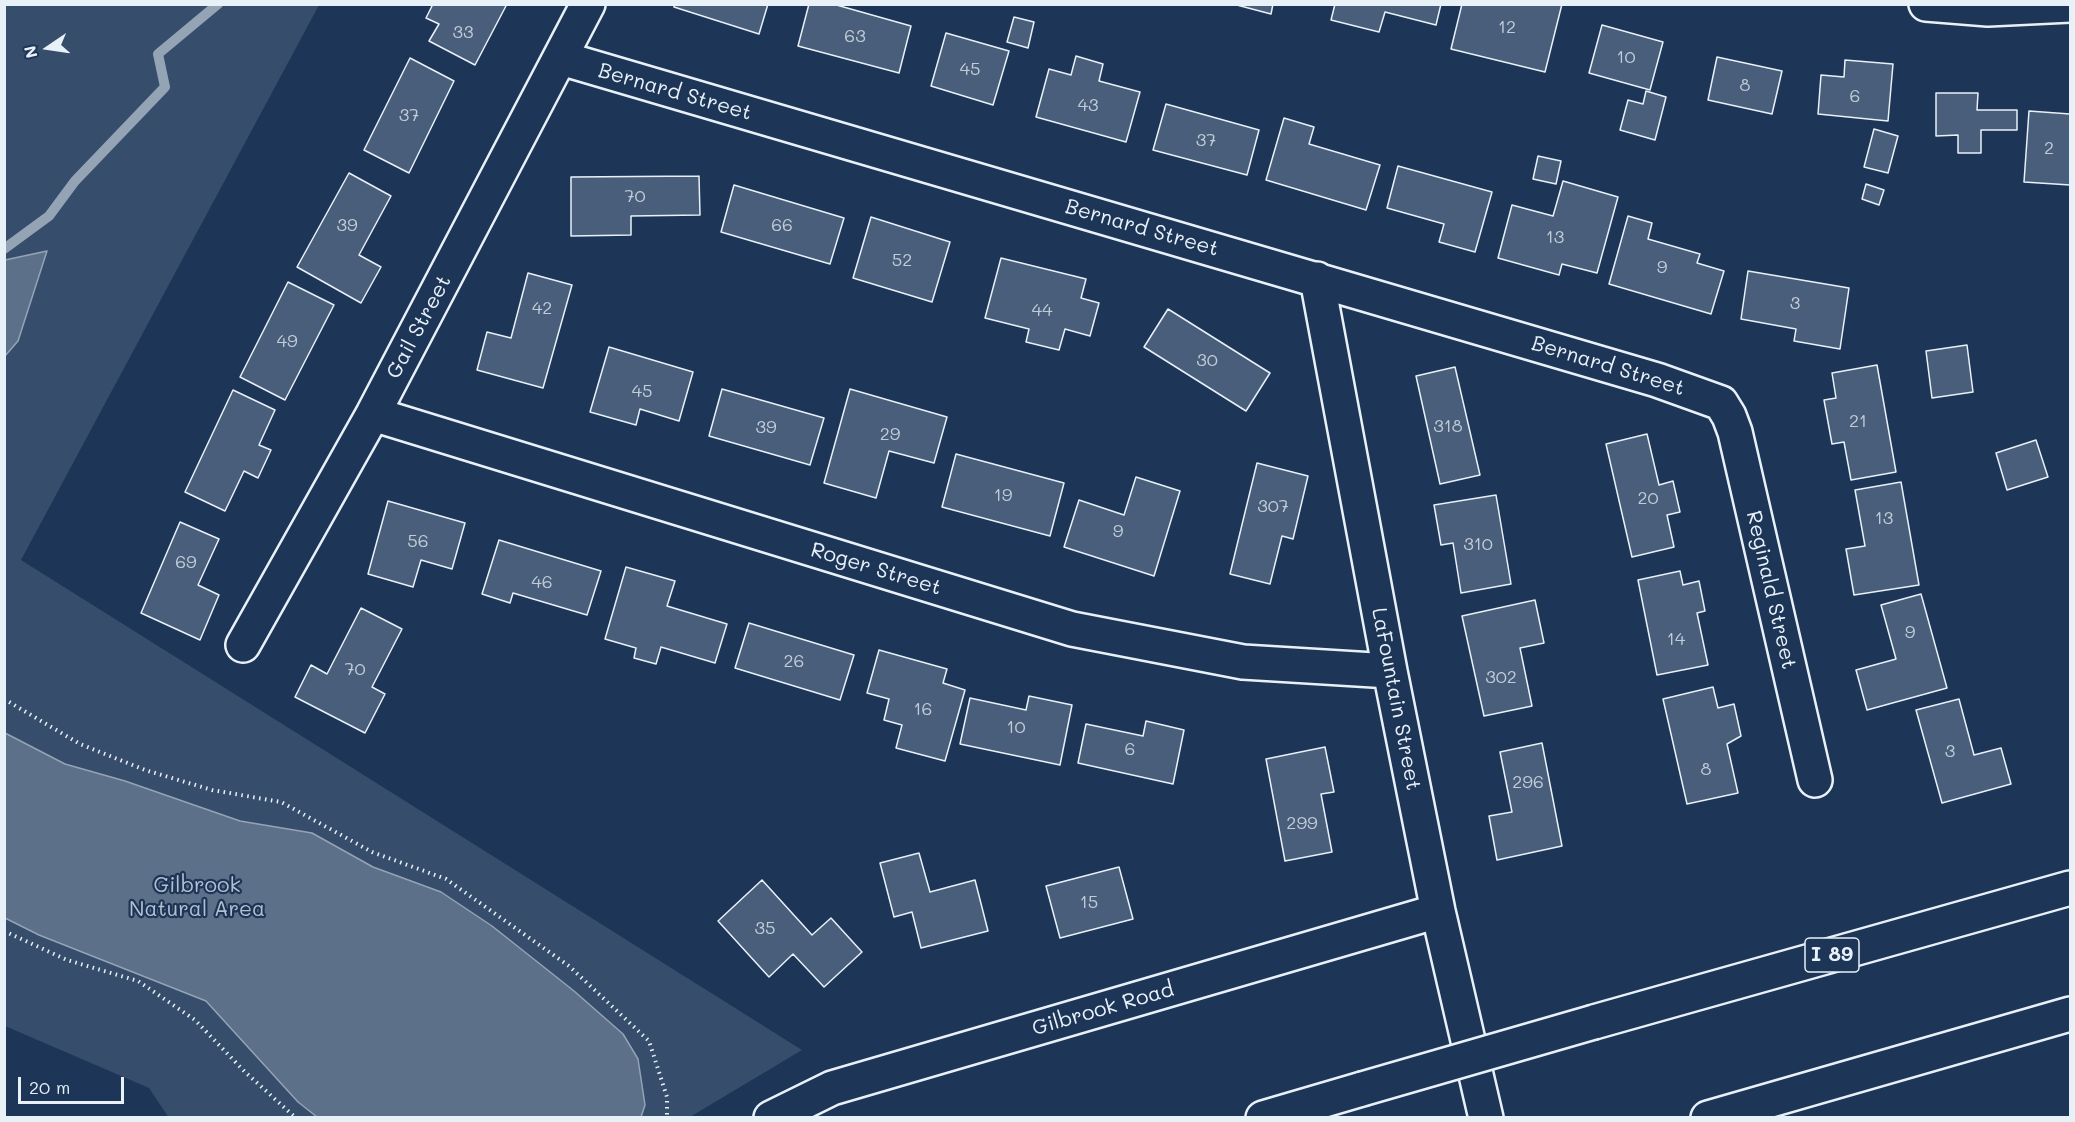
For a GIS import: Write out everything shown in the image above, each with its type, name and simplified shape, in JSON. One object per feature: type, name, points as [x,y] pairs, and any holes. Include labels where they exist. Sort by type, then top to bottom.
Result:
[{"type":"main road","name":"Gail Street","points":[[243,645],[373,414],[588,4]]},
{"type":"main road","points":[[1926,4],[1988,9],[2070,5]]},
{"type":"main road","name":"Bernard Street","points":[[561,58],[1657,380],[1721,403]]},
{"type":"main road","name":"LaFountain Street","points":[[1317,279],[1390,671],[1438,911],[1486,1118]]},
{"type":"main road","name":"Reginald Street","points":[[1721,403],[1729,416],[1734,432],[1815,780]]},
{"type":"main road","name":"Roger Street","points":[[373,414],[1072,629],[1243,662],[1390,671]]},
{"type":"main road","name":"I 89","points":[[1263,1118],[2070,888]]},
{"type":"main road","name":"Gilbrook Road","points":[[771,1118],[832,1088],[1438,911]]},
{"type":"main road","points":[[1708,1118],[2070,1014]]},
{"type":"path","points":[[4,699],[80,744],[145,770],[212,790],[280,802],[372,852],[446,879],[569,966],[649,1041],[667,1097],[667,1118]]},
{"type":"path","points":[[4,931],[67,960],[138,981],[195,1020],[245,1072],[296,1118]]},
{"type":"green space","name":"Gilbrook Natural Area","points":[[5,5],[319,5],[21,560],[802,1050],[690,1117],[169,1118],[149,1088],[5,1026]]},
{"type":"shaded area","points":[[47,251],[18,341],[5,356],[5,260]]},
{"type":"shaded area","points":[[5,733],[65,764],[125,781],[240,821],[312,833],[373,867],[441,892],[492,926],[574,991],[623,1034],[638,1059],[645,1105],[641,1117],[317,1117],[298,1102],[206,1001],[39,935],[5,918]]},
{"type":"building","points":[[433,4],[507,4],[475,65],[429,41],[439,24],[426,18]]},
{"type":"building","points":[[674,4],[768,4],[759,34],[674,7]]},
{"type":"building","points":[[809,4],[833,4],[911,26],[899,73],[798,46]]},
{"type":"building","points":[[1233,4],[1273,4],[1271,14]]},
{"type":"building","points":[[1335,4],[1441,4],[1436,25],[1385,12],[1379,32],[1331,20]]},
{"type":"building","points":[[1462,4],[1562,4],[1545,72],[1451,49]]},
{"type":"building","points":[[1014,17],[1034,22],[1028,48],[1007,42]]},
{"type":"building","points":[[1602,25],[1663,42],[1650,90],[1589,73]]},
{"type":"building","points":[[946,33],[1009,51],[993,105],[931,86]]},
{"type":"building","points":[[1076,56],[1103,64],[1099,81],[1140,92],[1126,142],[1036,117],[1049,69],[1071,75]]},
{"type":"building","points":[[1717,57],[1782,71],[1772,114],[1708,100]]},
{"type":"building","points":[[410,58],[454,81],[409,173],[364,150]]},
{"type":"building","points":[[1845,60],[1893,64],[1888,121],[1818,114],[1821,75],[1844,77]]},
{"type":"building","points":[[1646,91],[1666,97],[1655,140],[1620,130],[1628,100],[1643,104]]},
{"type":"building","points":[[1936,93],[1978,93],[1977,110],[2017,110],[2017,130],[1981,130],[1981,153],[1958,153],[1958,135],[1936,136]]},
{"type":"building","points":[[1166,104],[1259,130],[1247,175],[1153,150]]},
{"type":"building","points":[[2029,111],[2070,114],[2070,185],[2024,182]]},
{"type":"building","points":[[1284,118],[1314,127],[1309,144],[1380,165],[1366,210],[1266,180]]},
{"type":"building","points":[[1874,129],[1898,136],[1888,173],[1864,167]]},
{"type":"building","points":[[1538,156],[1561,161],[1556,184],[1533,179]]},
{"type":"building","points":[[1398,166],[1492,192],[1475,252],[1439,242],[1444,224],[1387,208]]},
{"type":"building","points":[[349,173],[391,196],[359,255],[381,267],[361,303],[297,267]]},
{"type":"building","points":[[699,176],[700,215],[631,216],[631,235],[571,236],[571,177]]},
{"type":"building","points":[[1563,181],[1618,197],[1597,273],[1562,264],[1559,275],[1498,258],[1512,205],[1553,216]]},
{"type":"building","points":[[1866,184],[1884,190],[1879,205],[1862,199]]},
{"type":"building","points":[[734,185],[844,218],[830,264],[721,232]]},
{"type":"building","points":[[1628,216],[1652,223],[1648,239],[1700,254],[1697,263],[1724,271],[1711,314],[1609,284]]},
{"type":"building","points":[[871,217],[950,242],[932,302],[853,278]]},
{"type":"building","points":[[1001,258],[1086,279],[1081,298],[1099,303],[1090,336],[1065,329],[1059,350],[1026,342],[1029,329],[985,318]]},
{"type":"building","points":[[1748,271],[1849,288],[1840,349],[1794,341],[1796,329],[1741,319]]},
{"type":"building","points":[[528,273],[572,285],[543,388],[477,370],[487,332],[511,338]]},
{"type":"building","points":[[288,282],[334,305],[285,400],[240,377]]},
{"type":"building","points":[[1168,309],[1270,373],[1246,411],[1144,347]]},
{"type":"building","points":[[1967,345],[1973,392],[1932,398],[1926,351]]},
{"type":"building","points":[[609,347],[693,372],[679,421],[640,409],[636,425],[590,412]]},
{"type":"building","points":[[1877,365],[1896,472],[1851,480],[1844,442],[1832,444],[1824,400],[1836,398],[1832,373]]},
{"type":"building","points":[[1455,367],[1480,475],[1440,484],[1416,376]]},
{"type":"building","points":[[722,389],[824,418],[810,465],[709,436]]},
{"type":"building","points":[[850,389],[947,417],[934,463],[889,451],[876,498],[824,483]]},
{"type":"building","points":[[233,390],[275,410],[259,445],[271,450],[258,478],[244,471],[225,511],[185,492]]},
{"type":"building","points":[[1647,434],[1659,485],[1673,481],[1680,512],[1667,515],[1674,547],[1632,557],[1606,444]]},
{"type":"building","points":[[2036,440],[2048,477],[2007,490],[1996,453]]},
{"type":"building","points":[[956,454],[1064,483],[1050,536],[942,507]]},
{"type":"building","points":[[1257,463],[1308,476],[1293,539],[1282,536],[1270,584],[1230,574]]},
{"type":"building","points":[[1136,477],[1180,491],[1154,576],[1064,547],[1079,500],[1124,515]]},
{"type":"building","points":[[1901,482],[1919,585],[1854,595],[1846,549],[1865,546],[1855,490]]},
{"type":"building","points":[[1496,495],[1511,584],[1461,593],[1453,543],[1441,545],[1434,505]]},
{"type":"building","points":[[388,501],[465,523],[452,569],[421,560],[413,587],[368,574]]},
{"type":"building","points":[[180,522],[219,539],[198,585],[219,595],[200,640],[141,613]]},
{"type":"building","points":[[499,540],[601,571],[587,615],[513,593],[510,603],[482,594]]},
{"type":"building","points":[[626,567],[675,581],[667,606],[727,624],[715,663],[661,647],[656,664],[634,658],[636,648],[605,639]]},
{"type":"building","points":[[1680,571],[1683,585],[1699,581],[1705,611],[1697,613],[1708,665],[1657,675],[1638,580]]},
{"type":"building","points":[[1921,594],[1947,688],[1867,710],[1856,670],[1896,659],[1881,605]]},
{"type":"building","points":[[1535,600],[1544,643],[1520,648],[1532,706],[1484,716],[1462,616]]},
{"type":"building","points":[[361,608],[402,629],[372,687],[385,694],[365,733],[295,697],[311,665],[327,674]]},
{"type":"building","points":[[749,623],[854,655],[840,700],[735,668]]},
{"type":"building","points":[[879,650],[947,669],[943,683],[965,690],[945,761],[896,748],[902,725],[884,720],[889,699],[867,693]]},
{"type":"building","points":[[1713,687],[1718,708],[1734,704],[1741,736],[1727,744],[1738,793],[1687,804],[1663,699]]},
{"type":"building","points":[[1029,696],[1072,705],[1060,765],[960,744],[970,698],[1026,710]]},
{"type":"building","points":[[1959,699],[1974,755],[2001,748],[2011,784],[1942,803],[1916,710]]},
{"type":"building","points":[[1146,721],[1184,730],[1173,784],[1078,763],[1086,724],[1143,736]]},
{"type":"building","points":[[1542,743],[1562,846],[1497,860],[1489,816],[1512,812],[1500,752]]},
{"type":"building","points":[[1325,747],[1334,792],[1321,794],[1332,852],[1285,861],[1266,759]]},
{"type":"building","points":[[919,853],[930,892],[975,880],[988,931],[921,948],[912,912],[894,917],[880,863]]},
{"type":"building","points":[[1119,867],[1133,919],[1060,938],[1046,886]]},
{"type":"building","points":[[762,880],[812,935],[831,918],[862,952],[824,987],[793,954],[769,977],[718,921]]},
{"type":"waterway","points":[[4,249],[49,216],[75,181],[165,87],[158,54],[218,4]]}]
